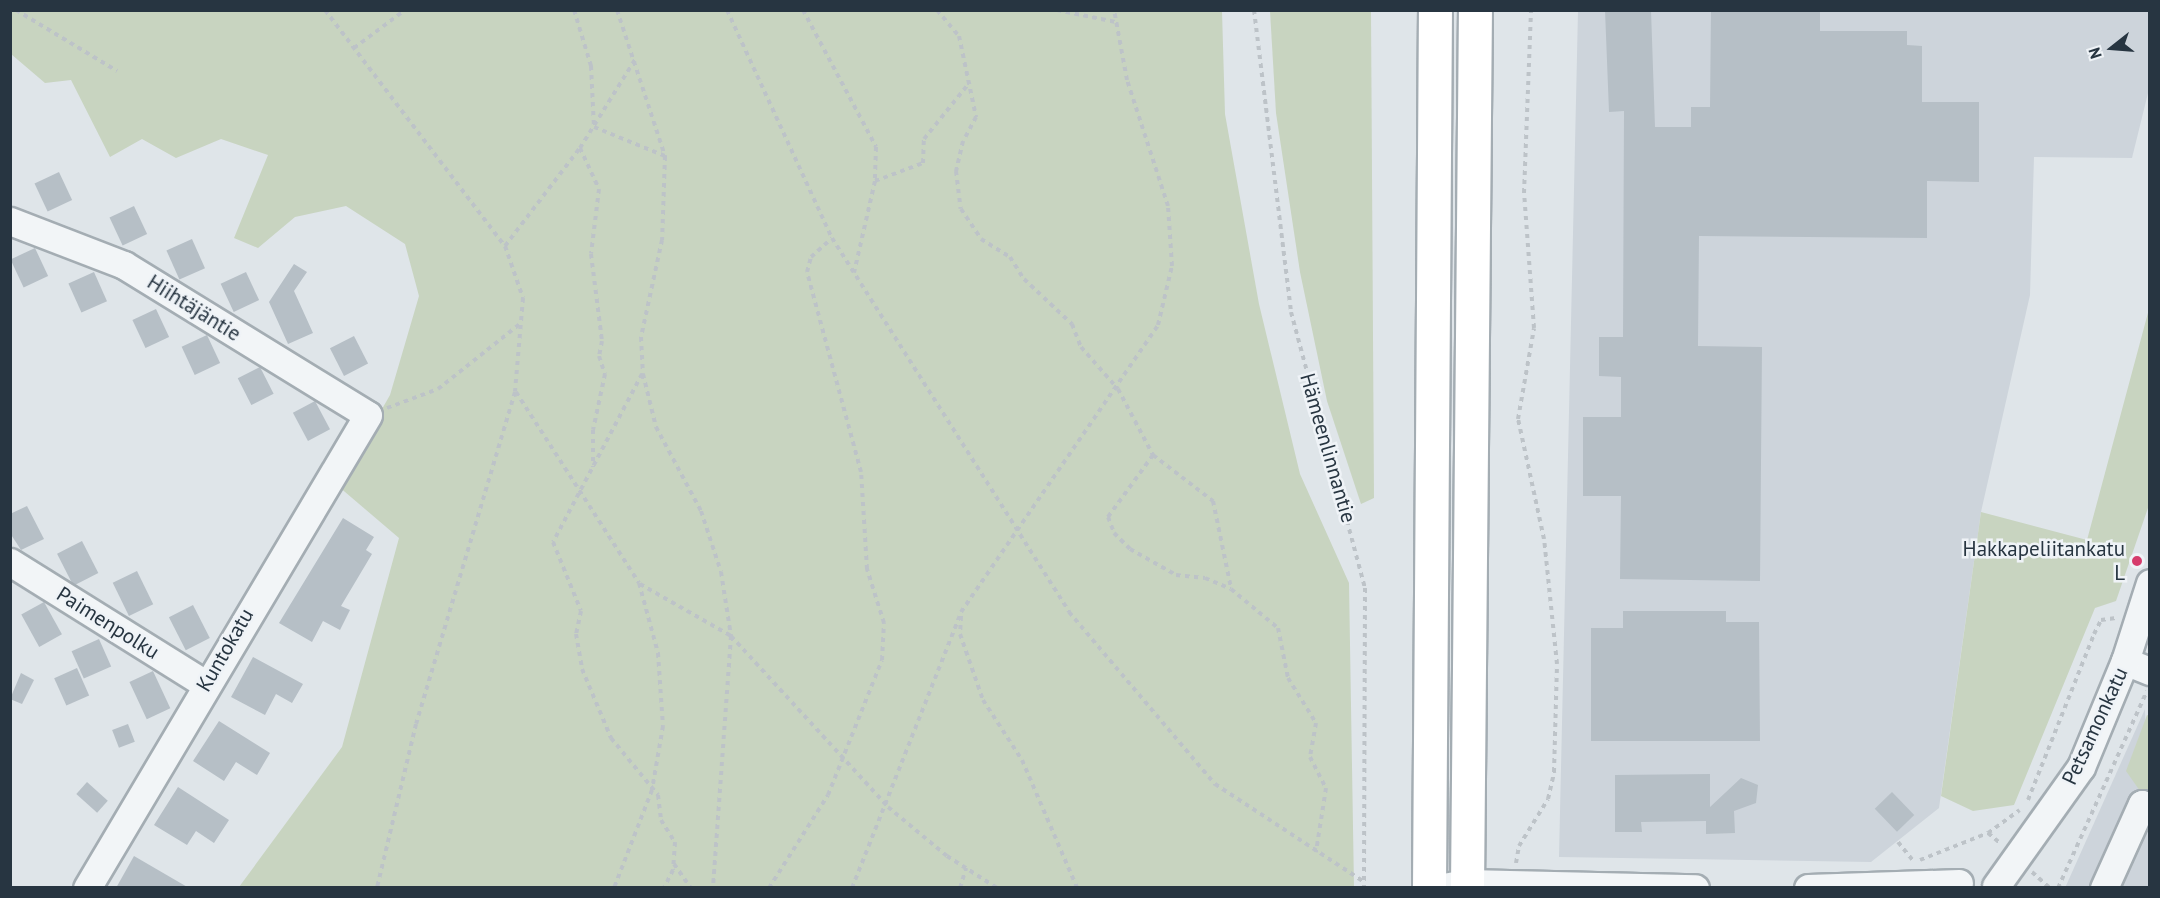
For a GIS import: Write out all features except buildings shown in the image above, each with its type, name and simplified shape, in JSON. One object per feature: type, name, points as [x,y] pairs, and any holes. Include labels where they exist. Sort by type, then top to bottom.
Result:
[{"type":"main road","points":[[1429,888],[1436,10]]},
{"type":"main road","points":[[1457,886],[1475,10]]},
{"type":"street","name":"Hiihtäjäntie","points":[[10,221],[124,265],[368,415]]},
{"type":"street","name":"Kuntokatu","points":[[87,888],[205,684],[368,415]]},
{"type":"street","name":"Paimenpolku","points":[[10,562],[205,684]]},
{"type":"street","name":"Petsamonkatu","points":[[1997,887],[2081,767],[2138,666],[2150,583]]},
{"type":"street","points":[[2104,888],[2142,804],[2150,807]]},
{"type":"street","points":[[1808,888],[1912,875],[1956,885],[1978,878],[1997,887]]},
{"type":"street","points":[[1457,886],[1513,883],[1695,888]]},
{"type":"path","points":[[16,10],[117,71]]},
{"type":"path","points":[[325,10],[505,246],[520,276],[522,323],[515,392],[416,724],[377,888]]},
{"type":"path","points":[[354,48],[405,10]]},
{"type":"path","points":[[574,10],[591,66],[594,127]]},
{"type":"path","points":[[617,10],[636,58],[665,156],[662,240],[640,338],[643,374],[656,427],[701,511],[721,572],[731,636],[713,887]]},
{"type":"path","points":[[727,10],[832,238],[1069,612],[1215,784],[1364,885]]},
{"type":"path","points":[[803,10],[876,147],[875,181],[854,273]]},
{"type":"path","points":[[937,10],[959,36],[976,117],[963,141],[956,171],[962,210],[981,239],[1010,257],[1024,279],[1072,324],[1081,347],[1118,389],[1154,455],[1213,501],[1231,589]]},
{"type":"path","points":[[1058,10],[1116,22]]},
{"type":"path","points":[[852,888],[888,807],[916,717],[961,612],[1016,526],[1118,389],[1158,325],[1172,266],[1168,206],[1127,80],[1114,10]]},
{"type":"path","name":"Hämeenlinnantie","points":[[1254,10],[1291,312],[1365,588],[1364,885]]},
{"type":"path","points":[[1513,883],[1519,846],[1548,799],[1554,772],[1557,664],[1544,539],[1518,419],[1534,328],[1524,193],[1531,10]]},
{"type":"path","points":[[505,246],[580,148],[636,58]]},
{"type":"path","points":[[875,181],[923,164],[924,139],[970,82]]},
{"type":"path","points":[[594,127],[665,156]]},
{"type":"path","points":[[580,148],[599,189],[591,254],[602,340],[598,356],[605,374],[593,430],[593,467]]},
{"type":"path","points":[[769,888],[828,795],[882,660],[884,623],[867,569],[861,472],[807,272],[811,257],[832,238]]},
{"type":"path","points":[[368,415],[438,389],[522,323]]},
{"type":"path","points":[[643,374],[553,542],[580,611],[576,634],[582,669],[611,738],[652,790],[675,842],[674,864],[664,888]]},
{"type":"path","points":[[515,392],[579,497],[639,584],[658,653],[663,726],[652,790],[614,888]]},
{"type":"path","points":[[1154,455],[1108,517],[1114,533],[1130,549],[1176,575],[1205,578],[1231,589],[1278,628],[1288,678],[1316,723],[1310,757],[1326,788],[1316,852]]},
{"type":"path","points":[[639,584],[731,636],[781,696],[844,757],[888,807],[966,868],[989,885],[997,888]]},
{"type":"path","points":[[961,612],[960,634],[983,700],[1022,760],[1077,888]]},
{"type":"path","points":[[1898,842],[1912,875],[1988,833],[2026,805],[2101,620],[2120,618]]},
{"type":"path","points":[[2058,888],[2145,697],[2150,699]]},
{"type":"path","points":[[674,864],[691,888]]},
{"type":"path","points":[[960,888],[966,868]]},
{"type":"path","points":[[708,888],[726,888]]},
{"type":"shaded area","points":[[1578,11],[2149,11],[2149,89],[2132,158],[2034,157],[2030,295],[1981,512],[1939,808],[1871,862],[1559,857]]},
{"type":"shaded area","points":[[2145,709],[2149,887],[2065,888]]},
{"type":"green space","points":[[10,11],[1222,11],[1225,114],[1259,304],[1300,474],[1349,583],[1354,887],[239,887],[342,747],[399,538],[338,486],[390,395],[419,296],[405,244],[346,206],[295,217],[258,248],[234,238],[268,155],[221,139],[176,158],[142,139],[110,157],[71,80],[45,83],[11,54]]},
{"type":"green space","points":[[1270,11],[1371,11],[1374,498],[1361,504],[1327,401],[1300,272],[1276,113]]},
{"type":"green space","points":[[2149,309],[2149,505],[2116,601],[2095,608],[2014,805],[1973,811],[1941,796],[1981,512],[2087,540]]},
{"type":"green space","points":[[2147,715],[2150,716],[2149,793],[2140,791],[2126,771]]},
{"type":"place","name":"Hakkapeliitankatu L","points":[[2137,561]]}]
